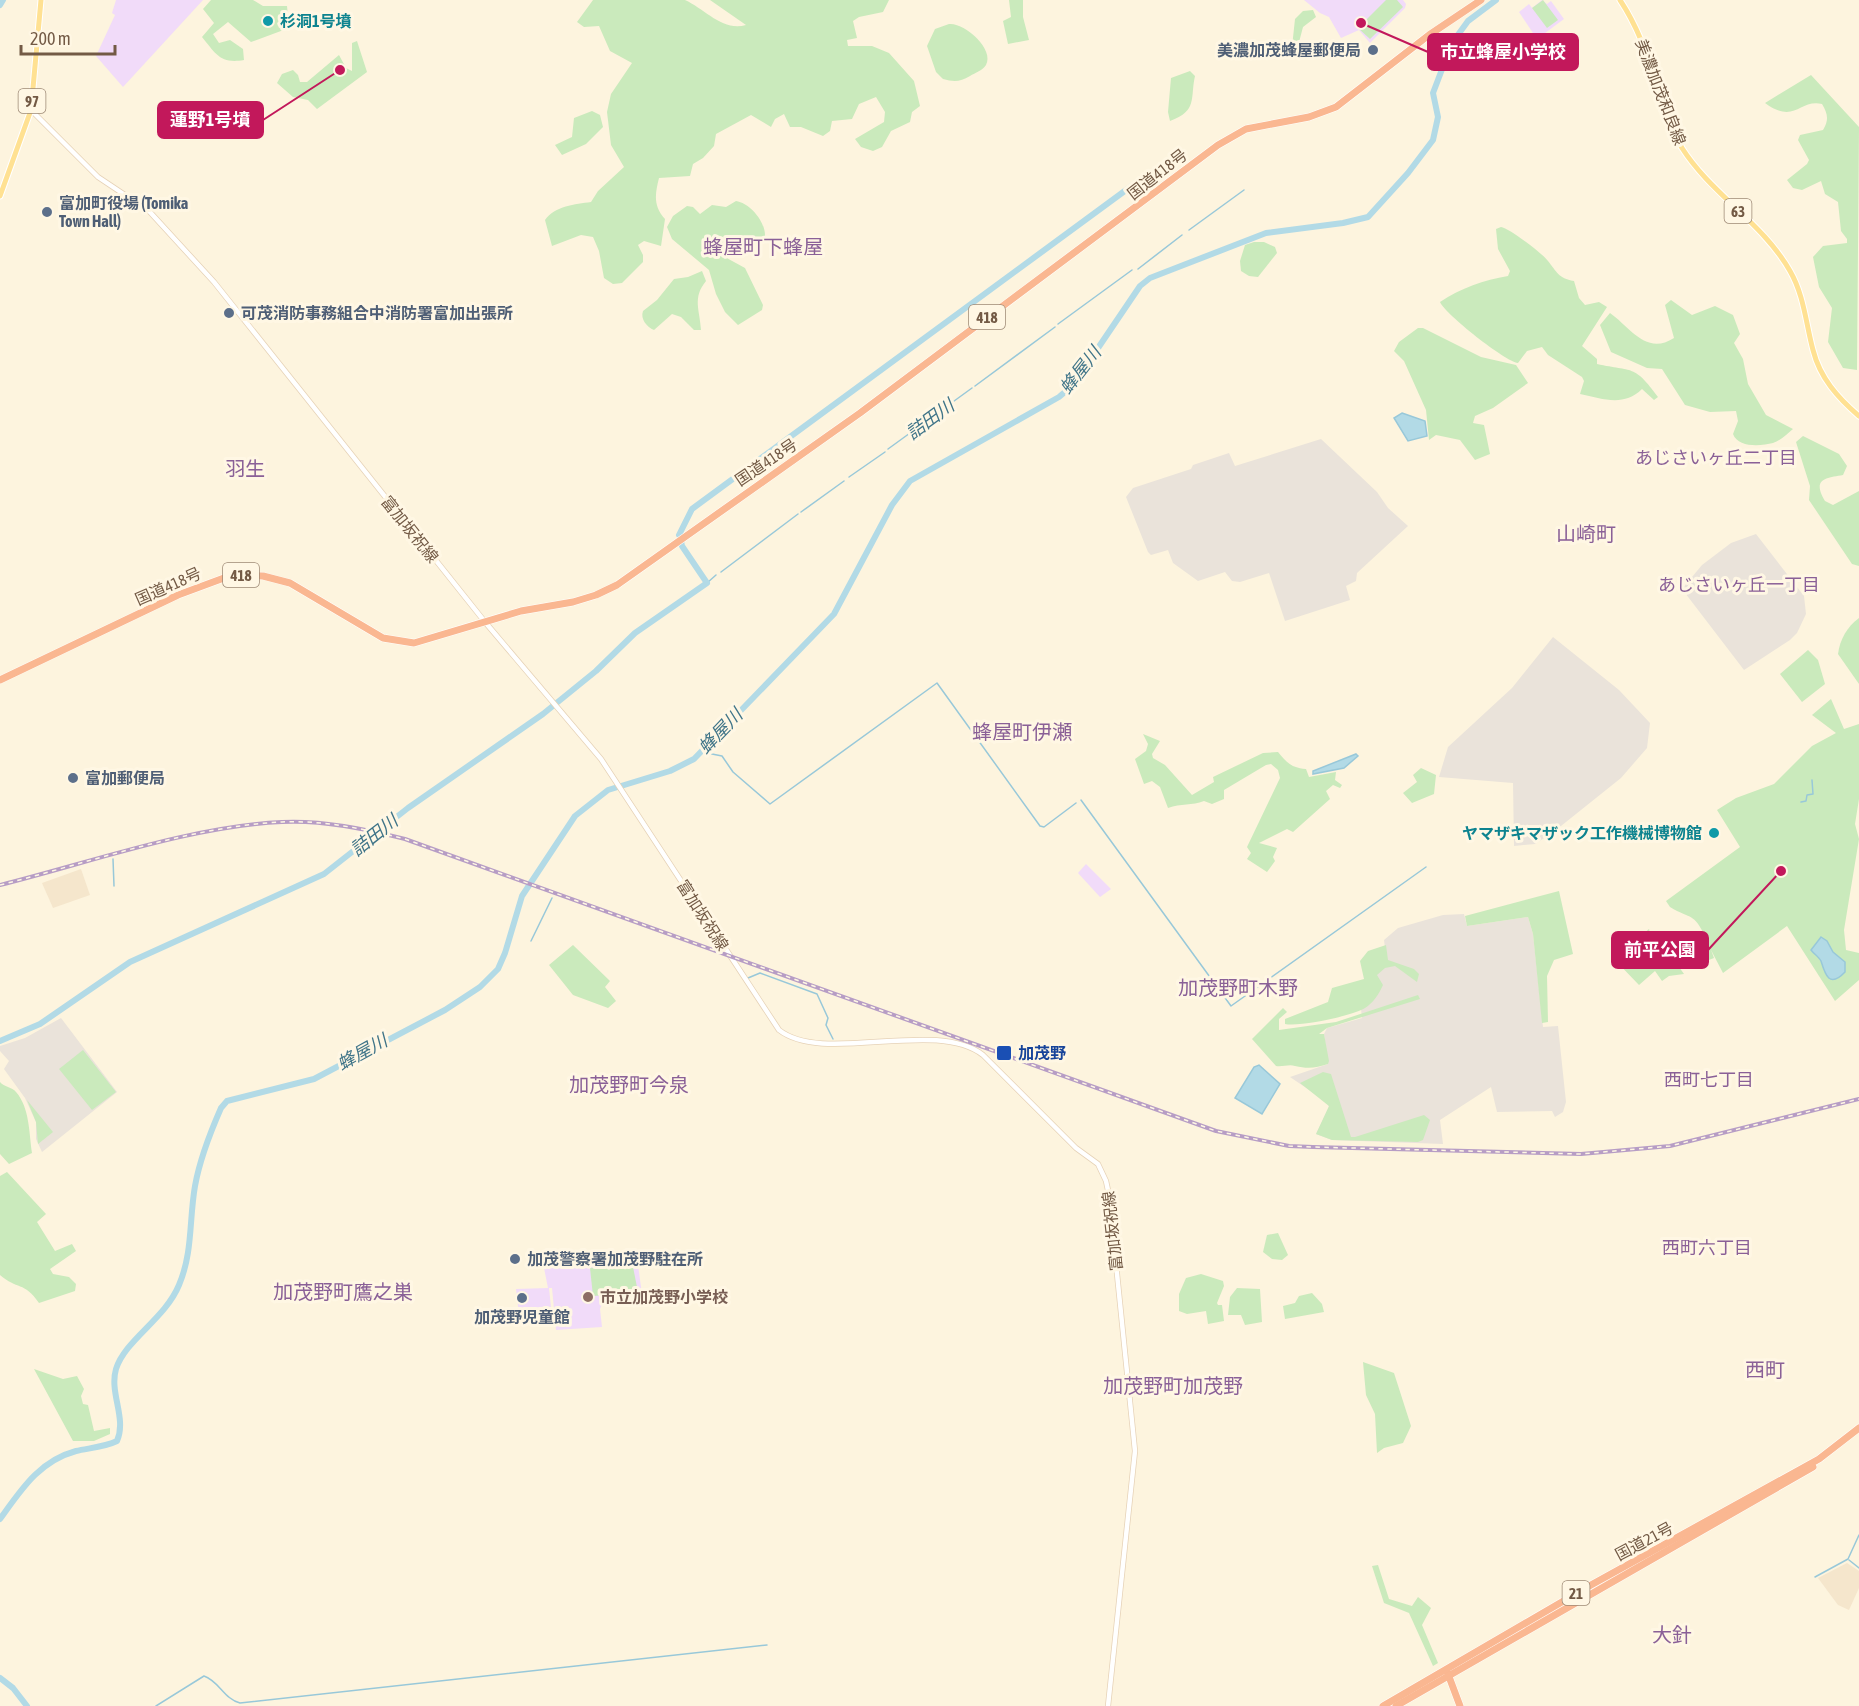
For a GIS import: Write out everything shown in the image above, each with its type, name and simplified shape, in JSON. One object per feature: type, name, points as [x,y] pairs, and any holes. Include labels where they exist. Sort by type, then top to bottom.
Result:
[{"type":"highway","name":"国道418号","points":[[0,680],[178,595],[232,575],[263,576],[290,583],[371,632],[394,641],[414,643],[521,611],[573,602],[596,595],[617,585],[860,413],[1218,145],[1246,129],[1309,117],[1336,107],[1429,35],[1481,0]]},
{"type":"highway","name":"国道21号","points":[[1448,1672],[1819,1459],[1859,1428]]},
{"type":"highway","name":"国道21号","points":[[1448,1672],[1783,1486],[1859,1434]]},
{"type":"highway","points":[[1383,1706],[1448,1672]]},
{"type":"highway","points":[[1396,1706],[1448,1672]]},
{"type":"highway","points":[[1448,1672],[1461,1706]]},
{"type":"main road","name":"97","points":[[0,196],[31,110],[41,0]]},
{"type":"main road","name":"美濃加茂和良線","points":[[1620,0],[1636,29],[1679,143],[1694,164],[1774,249],[1790,270],[1797,285],[1813,351],[1821,372],[1833,391],[1859,416]]},
{"type":"main road","name":"富加坂祝線","points":[[31,110],[98,177],[149,211],[214,282],[485,622],[618,782],[779,1030],[801,1041],[939,1042],[968,1045],[991,1062],[1076,1148],[1098,1164],[1109,1195],[1135,1451],[1108,1706]]},
{"type":"shaded area","points":[[116,0],[203,0],[123,87],[96,56],[115,15],[112,13]]},
{"type":"shaded area","points":[[1304,0],[1403,0],[1406,4],[1405,8],[1370,43],[1359,30],[1341,38],[1329,17]]},
{"type":"shaded area","points":[[1542,0],[1547,4],[1551,1],[1564,19],[1537,39],[1519,12],[1529,4],[1532,8]]},
{"type":"shaded area","points":[[1321,439],[1377,492],[1388,508],[1408,526],[1357,573],[1356,581],[1346,586],[1350,600],[1285,621],[1269,573],[1240,582],[1232,581],[1225,572],[1198,581],[1173,563],[1168,550],[1151,555],[1148,552],[1126,497],[1133,488],[1191,469],[1193,465],[1229,453],[1235,466]]},
{"type":"shaded area","points":[[1756,534],[1804,596],[1806,614],[1797,633],[1790,640],[1744,670],[1682,589],[1702,565],[1731,543]]},
{"type":"shaded area","points":[[1553,637],[1619,690],[1650,723],[1647,748],[1621,778],[1556,830],[1535,844],[1514,846],[1513,783],[1439,777],[1448,747],[1512,688]]},
{"type":"shaded area","points":[[1086,864],[1111,889],[1100,897],[1078,873]]},
{"type":"shaded area","points":[[81,869],[90,895],[53,908],[42,883]]},
{"type":"shaded area","points":[[1464,914],[1467,926],[1528,917],[1533,934],[1543,1027],[1558,1026],[1566,1102],[1563,1112],[1555,1117],[1552,1111],[1497,1112],[1491,1087],[1440,1120],[1443,1144],[1332,1140],[1316,1134],[1329,1107],[1327,1102],[1290,1077],[1328,1064],[1324,1034],[1327,1028],[1362,1018],[1361,1009],[1375,974],[1387,964],[1384,940],[1398,928],[1443,915]]},
{"type":"shaded area","points":[[61,1018],[117,1092],[42,1152],[36,1139],[36,1122],[25,1098],[4,1069],[9,1061],[0,1051],[0,1046],[25,1038]]},
{"type":"shaded area","name":"市立加茂野小学校","points":[[637,1258],[642,1294],[604,1299],[600,1309],[602,1327],[556,1330],[552,1288],[549,1288],[551,1307],[519,1314],[516,1289],[548,1288],[544,1268]]},
{"type":"shaded area","points":[[1847,1563],[1859,1571],[1859,1588],[1849,1610],[1838,1605],[1818,1578]]},
{"type":"green space","points":[[211,0],[253,0],[263,6],[287,6],[289,28],[251,42],[228,22],[213,34],[219,43],[230,40],[243,49],[244,60],[224,59],[215,53],[202,37],[214,23],[203,9]]},
{"type":"green space","points":[[593,0],[685,0],[722,23],[738,26],[746,25],[710,0],[889,0],[883,12],[859,17],[853,21],[857,38],[847,40],[848,46],[872,46],[889,53],[914,81],[920,106],[912,112],[910,122],[891,131],[882,147],[873,151],[861,147],[855,139],[884,122],[885,112],[876,97],[859,104],[852,119],[832,121],[830,131],[823,136],[801,127],[790,127],[784,114],[775,119],[771,127],[751,115],[716,134],[714,146],[703,158],[693,164],[690,176],[659,178],[656,200],[658,209],[665,219],[661,246],[644,241],[638,245],[643,255],[643,262],[622,283],[613,284],[604,278],[599,251],[593,237],[581,235],[552,246],[545,220],[560,209],[591,202],[598,191],[624,167],[611,145],[607,112],[611,94],[632,63],[610,51],[599,26],[584,27],[577,22]]},
{"type":"green space","points":[[1009,0],[1023,0],[1023,17],[1029,40],[1008,44],[1003,21],[1011,17]]},
{"type":"green space","points":[[1386,0],[1397,0],[1403,7],[1370,39],[1358,28]]},
{"type":"green space","points":[[1543,0],[1558,20],[1547,28],[1532,8]]},
{"type":"green space","points":[[1313,10],[1316,17],[1303,27],[1298,46],[1292,47],[1295,19],[1303,11]]},
{"type":"green space","points":[[949,24],[962,27],[970,32],[982,44],[988,59],[983,68],[966,78],[954,81],[943,79],[936,72],[927,46],[935,29]]},
{"type":"green space","points":[[357,41],[367,72],[317,109],[308,100],[293,97],[277,83],[282,74],[293,70],[300,82],[307,82],[339,55],[346,68],[352,71],[352,43]]},
{"type":"green space","points":[[1190,71],[1195,76],[1189,108],[1185,113],[1170,121],[1168,112],[1171,78]]},
{"type":"green space","points":[[1811,75],[1859,127],[1857,370],[1843,368],[1828,342],[1832,308],[1819,287],[1813,257],[1823,246],[1847,243],[1841,231],[1838,202],[1825,194],[1821,181],[1802,190],[1793,188],[1787,180],[1809,160],[1798,140],[1800,135],[1823,130],[1827,120],[1826,111],[1822,104],[1814,103],[1790,112],[1783,112],[1765,103]]},
{"type":"green space","points":[[592,111],[600,115],[603,127],[586,144],[562,155],[555,145],[572,137],[574,118]]},
{"type":"green space","points":[[736,201],[752,209],[765,231],[765,237],[761,240],[753,242],[732,236],[724,244],[723,256],[745,268],[763,305],[762,310],[738,325],[725,312],[716,294],[709,270],[672,239],[667,227],[673,216],[687,206],[693,207],[700,214],[712,205],[726,207]]},
{"type":"green space","points":[[1501,227],[1533,247],[1561,276],[1574,281],[1579,298],[1585,305],[1599,302],[1607,307],[1582,346],[1597,359],[1597,364],[1626,369],[1638,374],[1658,397],[1654,400],[1642,389],[1635,395],[1621,400],[1580,394],[1584,381],[1582,377],[1548,355],[1542,347],[1527,351],[1518,363],[1511,361],[1476,337],[1444,308],[1440,302],[1464,289],[1481,282],[1508,276],[1510,271],[1498,249],[1496,229]]},
{"type":"green space","points":[[1264,242],[1275,247],[1277,253],[1258,277],[1249,276],[1241,271],[1240,261],[1245,245]]},
{"type":"green space","points":[[702,271],[706,281],[698,299],[701,330],[694,330],[681,317],[672,314],[654,330],[647,325],[642,317],[643,311],[657,300],[674,279],[688,277]]},
{"type":"green space","points":[[1671,300],[1692,315],[1715,306],[1733,315],[1740,334],[1734,343],[1743,359],[1748,384],[1766,415],[1793,429],[1773,443],[1756,445],[1740,442],[1733,434],[1738,421],[1736,411],[1710,412],[1685,405],[1662,369],[1647,368],[1611,352],[1600,325],[1610,313],[1647,342],[1664,343],[1674,338],[1665,305]]},
{"type":"green space","points":[[1418,328],[1423,328],[1481,357],[1516,365],[1528,383],[1493,408],[1475,416],[1473,423],[1484,425],[1490,454],[1475,460],[1460,440],[1436,435],[1429,440],[1426,410],[1404,361],[1394,351],[1399,342]]},
{"type":"green space","points":[[1803,436],[1839,454],[1847,466],[1843,475],[1826,479],[1820,484],[1821,494],[1825,501],[1833,505],[1859,491],[1859,566],[1852,564],[1809,500],[1810,486],[1796,442]]},
{"type":"green space","points":[[1859,618],[1859,684],[1838,654],[1845,634]]},
{"type":"green space","points":[[1808,650],[1818,660],[1825,684],[1802,702],[1780,674]]},
{"type":"green space","points":[[1831,699],[1844,729],[1859,724],[1859,799],[1855,824],[1859,839],[1844,930],[1846,950],[1859,953],[1859,980],[1835,1001],[1787,926],[1723,973],[1711,950],[1714,958],[1701,963],[1695,941],[1706,938],[1702,929],[1691,917],[1670,907],[1666,901],[1740,847],[1717,810],[1736,798],[1774,784],[1812,746],[1836,733],[1812,715]]},
{"type":"green space","points":[[1143,734],[1160,741],[1152,754],[1153,758],[1165,765],[1192,795],[1214,782],[1213,777],[1263,753],[1278,752],[1290,764],[1306,769],[1309,777],[1336,772],[1335,780],[1342,785],[1340,788],[1333,785],[1326,791],[1330,799],[1293,832],[1287,829],[1259,843],[1277,848],[1273,857],[1275,861],[1267,872],[1247,859],[1251,853],[1247,847],[1280,778],[1278,770],[1271,764],[1266,765],[1224,790],[1224,799],[1212,804],[1204,801],[1168,808],[1160,787],[1152,781],[1144,784],[1135,759],[1146,751],[1148,744]]},
{"type":"green space","points":[[1421,768],[1436,775],[1434,794],[1412,803],[1403,793],[1417,782],[1413,775]]},
{"type":"green space","points":[[1559,891],[1573,954],[1554,960],[1547,976],[1548,1022],[1542,1023],[1533,934],[1528,917],[1467,926],[1465,916]]},
{"type":"green space","points":[[1649,929],[1656,953],[1667,950],[1684,974],[1669,976],[1662,981],[1655,971],[1639,985],[1614,959]]},
{"type":"green space","points":[[573,945],[610,981],[605,987],[616,1001],[608,1008],[573,995],[549,965]]},
{"type":"green space","points":[[1386,945],[1388,960],[1414,969],[1419,974],[1417,982],[1395,966],[1385,968],[1377,975],[1383,985],[1378,995],[1365,1008],[1326,1020],[1285,1024],[1285,1019],[1328,1002],[1332,988],[1364,979],[1360,961],[1368,951]]},
{"type":"green space","points":[[1418,995],[1420,999],[1327,1028],[1319,1034],[1324,1034],[1328,1064],[1308,1068],[1290,1065],[1276,1066],[1252,1039],[1283,1008],[1287,1012],[1279,1019],[1279,1030],[1336,1022]]},
{"type":"green space","points":[[83,1050],[116,1092],[92,1110],[59,1069]]},
{"type":"green space","points":[[1323,1072],[1331,1074],[1351,1137],[1424,1115],[1430,1120],[1423,1140],[1418,1142],[1332,1140],[1316,1134],[1329,1106],[1300,1083]]},
{"type":"green space","points":[[0,1082],[14,1090],[21,1098],[28,1121],[32,1153],[9,1164],[0,1154]]},
{"type":"green space","points":[[27,1100],[53,1132],[38,1144],[36,1122]]},
{"type":"green space","points":[[7,1172],[46,1214],[37,1222],[55,1251],[72,1244],[76,1251],[50,1269],[53,1274],[69,1277],[76,1284],[75,1291],[39,1303],[25,1288],[11,1283],[0,1275],[0,1176]]},
{"type":"green space","points":[[1278,1233],[1288,1255],[1282,1260],[1272,1259],[1263,1252],[1267,1235]]},
{"type":"green space","points":[[632,1262],[637,1287],[634,1293],[593,1296],[590,1268]]},
{"type":"green space","points":[[1201,1274],[1223,1281],[1224,1286],[1217,1303],[1222,1305],[1224,1321],[1208,1324],[1206,1311],[1187,1314],[1179,1311],[1179,1294],[1186,1278]]},
{"type":"green space","points":[[1237,1288],[1260,1289],[1262,1322],[1245,1325],[1241,1315],[1228,1315],[1230,1297]]},
{"type":"green space","points":[[1312,1293],[1322,1304],[1324,1312],[1285,1319],[1283,1306],[1295,1303],[1299,1296]]},
{"type":"green space","points":[[1363,1362],[1394,1373],[1411,1426],[1403,1443],[1384,1448],[1377,1453],[1375,1414],[1366,1395]]},
{"type":"green space","points":[[34,1369],[63,1379],[77,1376],[84,1389],[81,1396],[83,1404],[88,1405],[94,1431],[110,1428],[110,1434],[94,1441],[73,1441]]},
{"type":"green space","points":[[1378,1565],[1389,1599],[1412,1606],[1418,1597],[1431,1608],[1422,1625],[1438,1663],[1433,1666],[1409,1613],[1384,1603],[1372,1566]]},
{"type":"water","points":[[1402,413],[1425,421],[1427,436],[1408,441],[1394,418]]},
{"type":"water","points":[[1356,754],[1358,756],[1344,768],[1313,774],[1313,771]]},
{"type":"water","points":[[1821,937],[1845,962],[1845,972],[1840,977],[1828,978],[1820,960],[1811,950]]},
{"type":"water","points":[[1259,1065],[1280,1084],[1262,1114],[1235,1098],[1254,1067]]},
{"type":"waterway","points":[[0,5],[3,0]]},
{"type":"waterway","name":"蜂屋川","points":[[0,1519],[32,1478],[51,1462],[76,1451],[117,1441],[120,1423],[114,1378],[116,1369],[128,1348],[165,1308],[179,1285],[187,1260],[193,1199],[200,1166],[217,1117],[227,1101],[314,1079],[445,1010],[480,987],[498,969],[522,896],[575,816],[608,790],[670,771],[694,759],[834,614],[892,505],[910,481],[1059,397],[1073,385],[1140,286],[1150,278],[1266,233],[1343,223],[1368,217],[1408,173],[1433,140],[1438,117],[1433,93],[1452,43],[1468,21],[1496,0]]},
{"type":"waterway","points":[[679,535],[692,509],[1141,179]]},
{"type":"waterway","name":"詰田川","points":[[1189,230],[1244,190]]},
{"type":"waterway","name":"詰田川","points":[[1138,269],[1182,235]]},
{"type":"waterway","name":"詰田川","points":[[1058,324],[1132,270]]},
{"type":"waterway","name":"詰田川","points":[[975,386],[1055,327]]},
{"type":"waterway","name":"詰田川","points":[[888,449],[972,388]]},
{"type":"waterway","name":"詰田川","points":[[849,477],[885,452]]},
{"type":"waterway","name":"詰田川","points":[[801,512],[844,481]]},
{"type":"waterway","name":"詰田川","points":[[721,572],[798,514]]},
{"type":"waterway","name":"詰田川","points":[[0,1041],[40,1024],[130,962],[324,874],[408,808],[543,714],[596,671],[635,633],[707,583],[681,541]]},
{"type":"waterway","name":"詰田川","points":[[707,583],[716,575]]},
{"type":"waterway","points":[[705,747],[712,754],[722,756],[733,772],[770,804],[937,683],[1040,826],[1044,827],[1076,803]]},
{"type":"waterway","points":[[1801,802],[1806,801],[1807,795],[1813,794],[1812,780]]},
{"type":"waterway","points":[[1081,800],[1231,1006],[1426,867]]},
{"type":"waterway","points":[[113,859],[114,886]]},
{"type":"waterway","points":[[531,941],[552,898]]},
{"type":"waterway","points":[[748,978],[760,973],[817,994],[828,1018],[826,1025],[833,1039]]},
{"type":"waterway","points":[[1815,1577],[1848,1559],[1859,1535]]},
{"type":"waterway","points":[[1849,1560],[1859,1568]]},
{"type":"waterway","points":[[156,1706],[204,1676],[214,1682],[230,1698],[240,1703],[767,1645]]},
{"type":"waterway","name":"蜂屋川","points":[[0,1678],[13,1688],[27,1706]]},
{"type":"railway","points":[[0,885],[212,830],[282,822],[328,824],[359,829],[405,839],[1216,1131],[1289,1146],[1581,1154],[1670,1146],[1859,1099]]},
{"type":"place","name":"杉洞1号墳","points":[[268,21]]},
{"type":"place","name":"市立蜂屋小学校","points":[[1361,23]]},
{"type":"place","name":"美濃加茂蜂屋郵便局","points":[[1373,50]]},
{"type":"place","name":"蓮野1号墳","points":[[340,70]]},
{"type":"place","name":"富加町役場 (Tomika Town Hall)","points":[[47,212]]},
{"type":"place","name":"可茂消防事務組合中消防署富加出張所","points":[[229,313]]},
{"type":"place","name":"富加郵便局","points":[[73,778]]},
{"type":"place","name":"ヤマザキマザック工作機械博物館","points":[[1714,833]]},
{"type":"place","name":"前平公園","points":[[1781,871]]},
{"type":"place","name":"加茂野","points":[[1004,1053]]},
{"type":"place","name":"加茂警察署加茂野駐在所","points":[[515,1259]]},
{"type":"place","name":"市立加茂野小学校","points":[[588,1297]]},
{"type":"place","name":"加茂野児童館","points":[[522,1298]]},
{"type":"district","name":"蜂屋町下蜂屋","points":[[763,246]]},
{"type":"district","name":"あじさいヶ丘二丁目","points":[[1716,457]]},
{"type":"district","name":"羽生","points":[[245,468]]},
{"type":"district","name":"山崎町","points":[[1586,533]]},
{"type":"district","name":"あじさいヶ丘一丁目","points":[[1739,584]]},
{"type":"district","name":"蜂屋町伊瀬","points":[[1022,731]]},
{"type":"district","name":"加茂野町木野","points":[[1238,987]]},
{"type":"district","name":"西町七丁目","points":[[1709,1079]]},
{"type":"district","name":"加茂野町今泉","points":[[629,1084]]},
{"type":"district","name":"西町六丁目","points":[[1707,1247]]},
{"type":"district","name":"加茂野町鷹之巣","points":[[343,1291]]},
{"type":"district","name":"西町","points":[[1765,1369]]},
{"type":"district","name":"加茂野町加茂野","points":[[1173,1385]]},
{"type":"district","name":"大針","points":[[1672,1634]]}]
